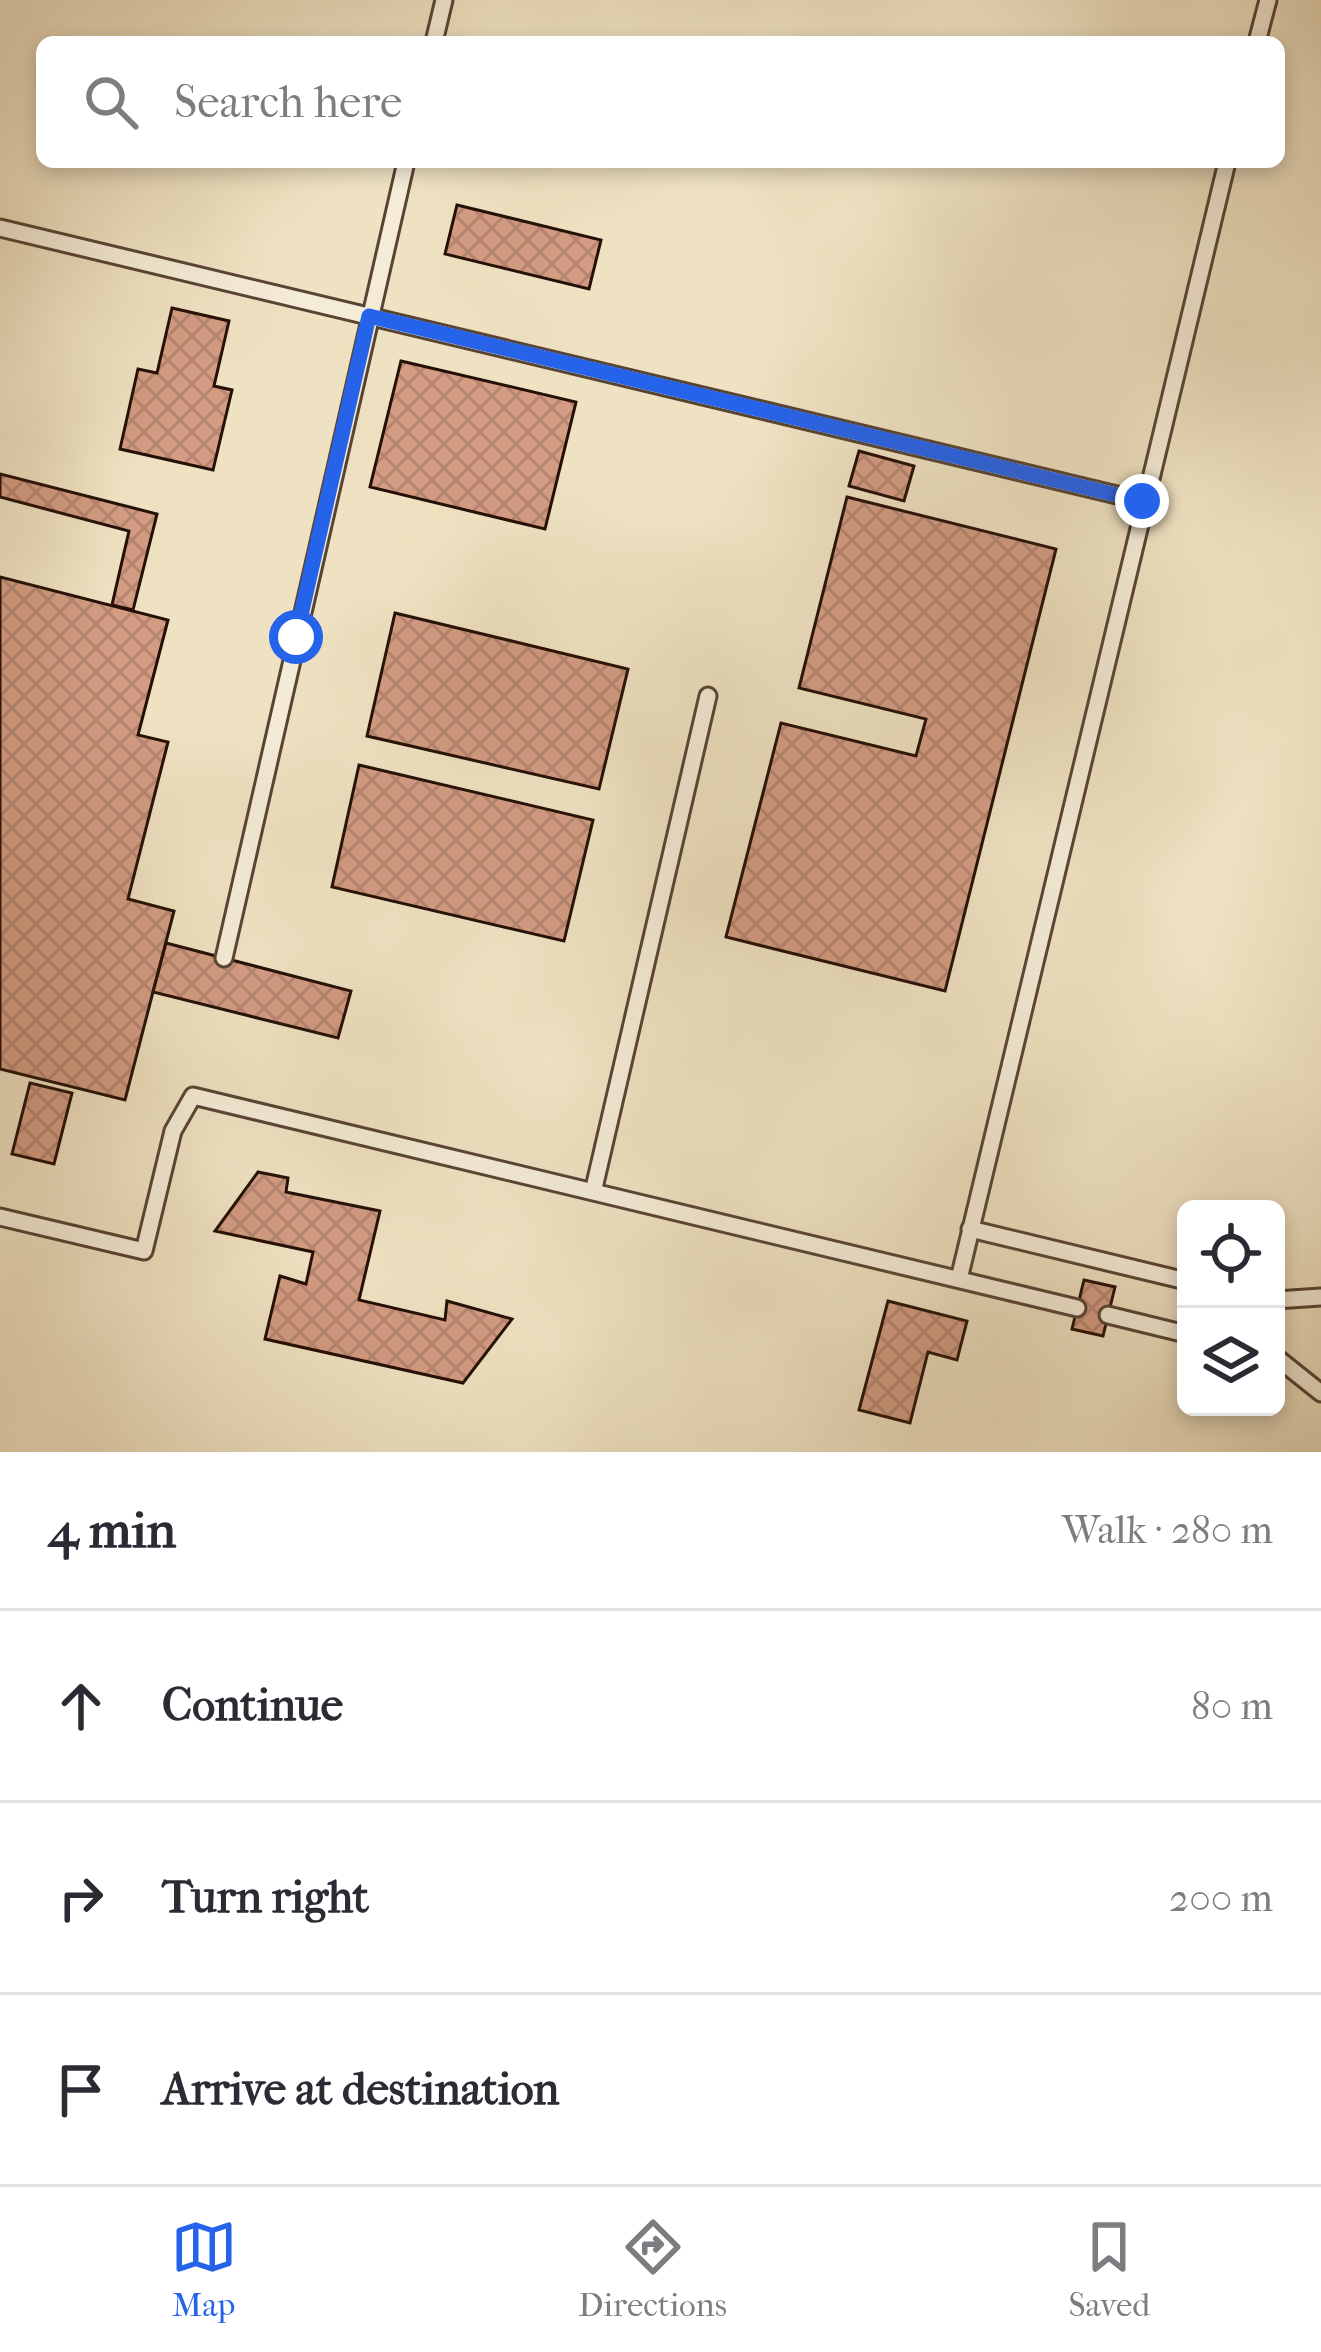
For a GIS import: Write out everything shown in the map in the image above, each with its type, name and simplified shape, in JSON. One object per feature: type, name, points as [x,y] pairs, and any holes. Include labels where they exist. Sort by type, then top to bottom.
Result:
[{"type":"lane","points":[[435,36],[444,0]]},
{"type":"lane","points":[[1259,36],[1268,0]]},
{"type":"lane","points":[[224,958],[405,168]]},
{"type":"lane","points":[[959,1279],[1225,168]]},
{"type":"lane","points":[[0,228],[1142,501]]},
{"type":"lane","points":[[594,1188],[708,696]]},
{"type":"lane","points":[[0,1217],[144,1251],[173,1131],[193,1096],[594,1188],[1077,1308]]},
{"type":"lane","points":[[970,1229],[1177,1279]]},
{"type":"lane","points":[[1285,1300],[1321,1298]]},
{"type":"lane","points":[[1108,1315],[1177,1332]]},
{"type":"lane","points":[[1285,1364],[1321,1393]]},
{"type":"building","points":[[457,205],[601,240],[589,289],[445,254]]},
{"type":"building","points":[[172,308],[229,321],[214,386],[232,390],[213,470],[120,449],[138,369],[157,373]]},
{"type":"building","points":[[401,361],[576,402],[545,529],[370,487]]},
{"type":"building","points":[[859,451],[914,466],[904,501],[849,486]]},
{"type":"building","points":[[0,474],[157,514],[133,610],[112,605],[129,531],[0,497]]},
{"type":"building","points":[[847,497],[1056,549],[945,991],[726,937],[781,723],[916,756],[926,719],[799,688]]},
{"type":"building","points":[[0,577],[168,620],[138,735],[168,742],[128,899],[174,911],[125,1100],[0,1069]]},
{"type":"building","points":[[395,613],[628,669],[599,789],[367,736]]},
{"type":"building","points":[[359,765],[593,820],[564,941],[332,887]]},
{"type":"building","points":[[166,943],[351,991],[338,1038],[153,992]]},
{"type":"building","points":[[30,1083],[72,1093],[54,1164],[12,1154]]},
{"type":"building","points":[[258,1172],[288,1178],[286,1192],[380,1211],[359,1300],[445,1320],[447,1301],[512,1319],[463,1383],[265,1339],[280,1276],[306,1284],[313,1252],[215,1231]]},
{"type":"building","points":[[1084,1280],[1115,1287],[1103,1336],[1072,1329]]},
{"type":"building","points":[[888,1301],[967,1321],[957,1360],[928,1352],[910,1423],[859,1410]]},
{"type":"route","points":[[296,637],[369,316],[1142,501]]}]
